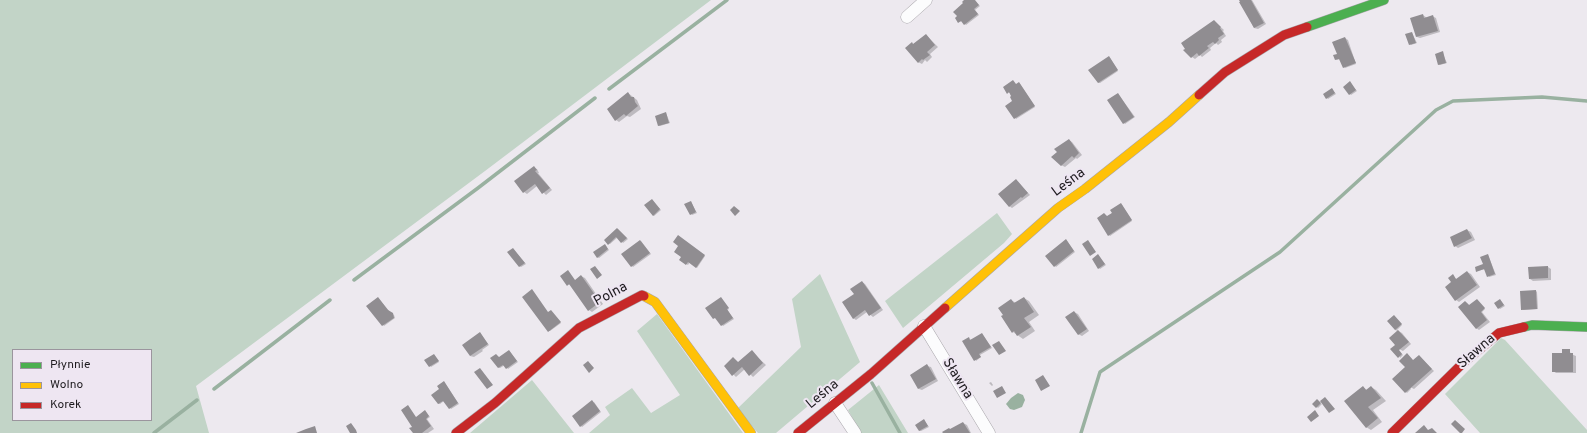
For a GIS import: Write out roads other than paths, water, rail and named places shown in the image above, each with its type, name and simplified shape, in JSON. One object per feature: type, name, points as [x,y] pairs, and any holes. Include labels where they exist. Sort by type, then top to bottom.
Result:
[{"type":"street","points":[[907,17],[926,0]]},
{"type":"street","name":"Leśna","points":[[798,433],[815,421],[871,374],[1058,208],[1169,122],[1225,72],[1284,35],[1384,0]]},
{"type":"street","name":"Polna","points":[[456,433],[495,403],[578,328],[642,294],[655,302],[751,433]]},
{"type":"street","name":"Sławna","points":[[1392,433],[1462,364],[1499,333],[1532,325],[1587,327]]},
{"type":"street","name":"Sławna","points":[[924,326],[989,433]]},
{"type":"street","points":[[835,403],[855,433]]},
{"type":"waterway","points":[[609,89],[727,0]]},
{"type":"waterway","points":[[1081,433],[1100,372],[1280,252],[1436,110],[1453,101],[1542,97],[1587,101]]},
{"type":"waterway","points":[[354,280],[478,188],[595,98]]},
{"type":"waterway","points":[[214,389],[330,300]]},
{"type":"waterway","points":[[872,383],[900,433]]},
{"type":"waterway","points":[[154,433],[197,400]]}]
